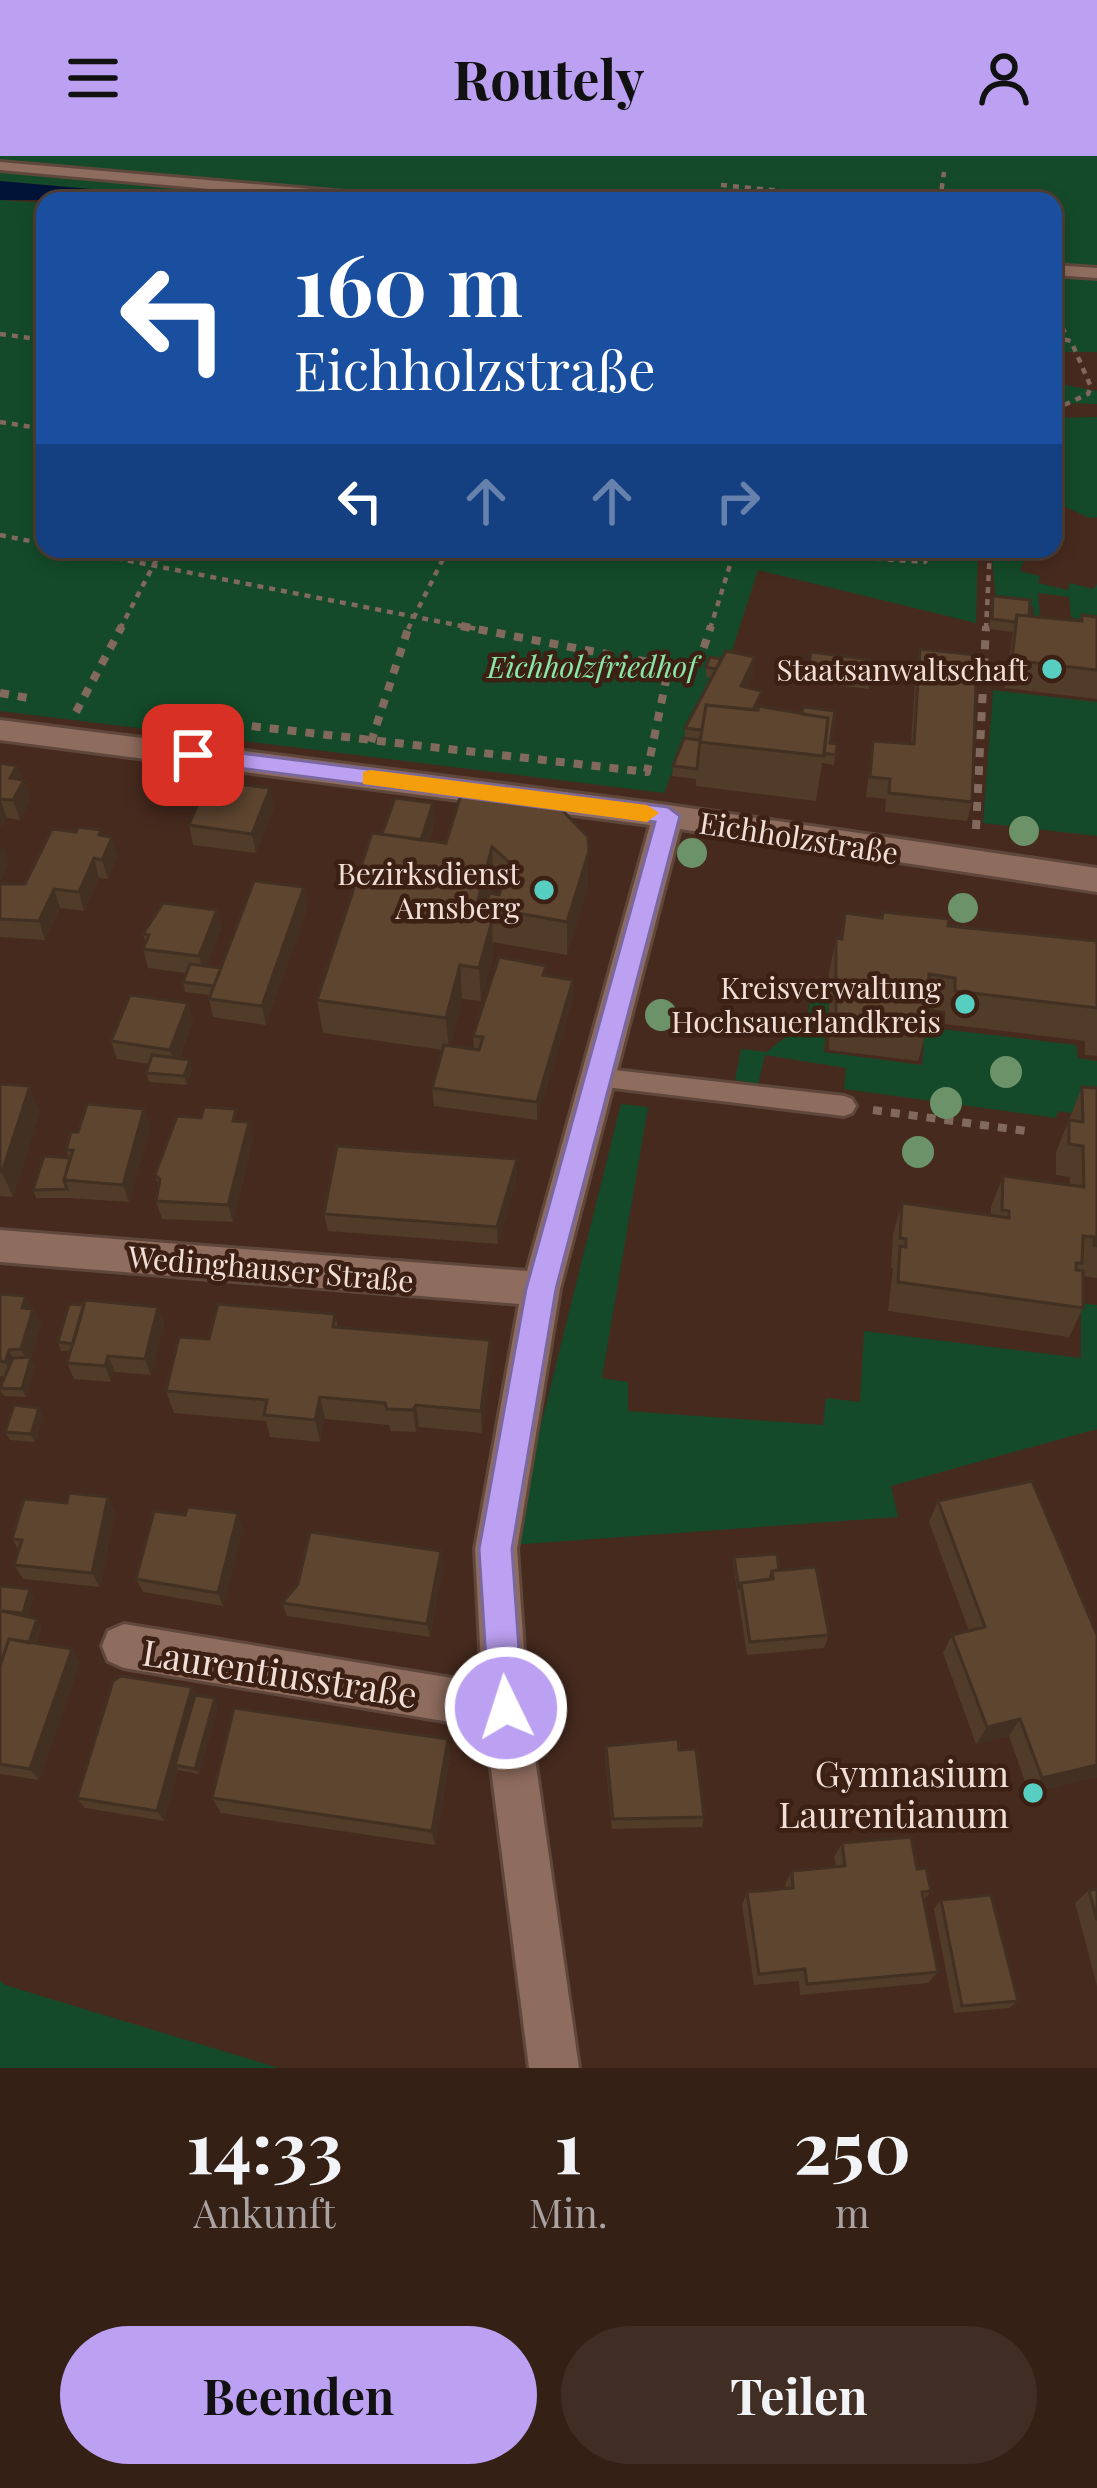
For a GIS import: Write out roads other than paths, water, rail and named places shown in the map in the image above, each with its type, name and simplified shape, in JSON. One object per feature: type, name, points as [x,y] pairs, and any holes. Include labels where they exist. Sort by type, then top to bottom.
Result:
[{"type":"street","name":"Eichholzstraße","points":[[0,730],[668,816],[1097,880]]},
{"type":"street","points":[[554,2068],[506,1708],[496,1549],[541,1289],[668,816]]},
{"type":"street","name":"Wedinghauser Straße","points":[[0,1246],[541,1289]]},
{"type":"street","name":"Laurentiusstraße","points":[[124,1646],[506,1708]]},
{"type":"lane","points":[[0,166],[290,192]]},
{"type":"lane","points":[[1062,271],[1097,273]]},
{"type":"lane","points":[[596,1077],[844,1106]]},
{"type":"water","points":[[0,181],[124,192],[36,192],[36,200],[0,200]]},
{"type":"place","name":"Staatsanwaltschaft","points":[[1052,669]]},
{"type":"place","name":"Bezirksdienst Arnsberg","points":[[544,890]]},
{"type":"place","name":"Kreisverwaltung Hochsauerlandkreis","points":[[965,1004]]},
{"type":"place","name":"Gymnasium Laurentianum","points":[[1033,1793]]},
{"type":"park label","name":"Eichholzfriedhof","points":[[592,666]]}]
